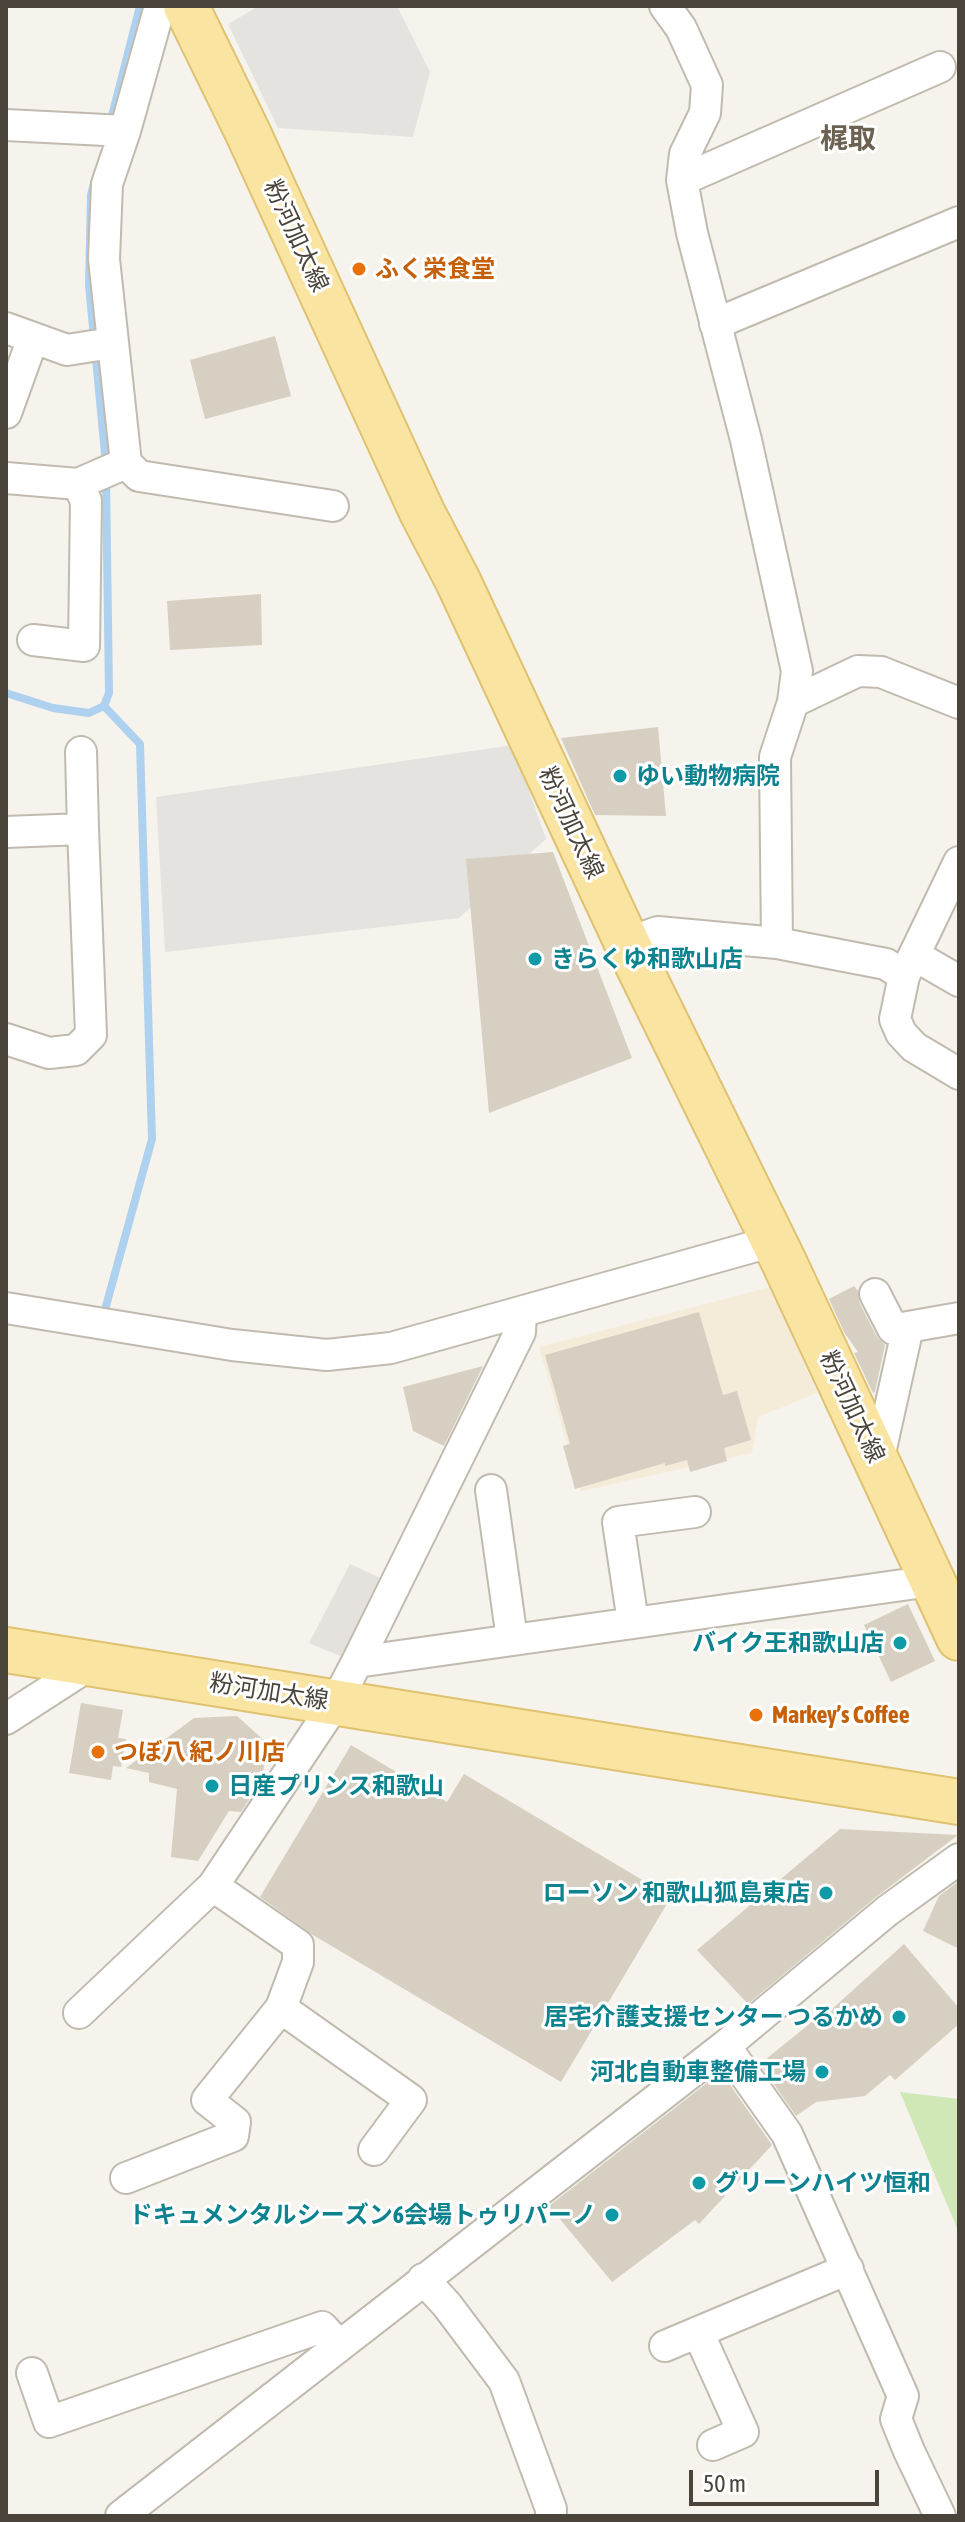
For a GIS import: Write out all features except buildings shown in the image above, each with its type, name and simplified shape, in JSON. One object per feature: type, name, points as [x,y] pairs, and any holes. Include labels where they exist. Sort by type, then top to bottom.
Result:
[{"type":"main road","name":"粉河加太線","points":[[186,6],[627,943],[949,1606]]},
{"type":"main road","name":"粉河加太線","points":[[6,1650],[959,1802]]},
{"type":"street","points":[[33,640],[84,646],[86,501],[104,472],[101,345],[107,184],[113,130],[160,6]]},
{"type":"street","points":[[665,6],[681,28],[707,85],[705,113],[685,154],[682,180],[692,233],[746,440],[797,671],[793,702],[775,757],[777,943]]},
{"type":"street","points":[[682,180],[940,67]]},
{"type":"street","points":[[6,125],[113,130]]},
{"type":"street","points":[[715,324],[959,222]]},
{"type":"street","points":[[6,413],[20,333],[67,350],[101,345]]},
{"type":"street","points":[[6,478],[104,472],[333,506]]},
{"type":"street","points":[[793,702],[858,671],[881,672],[959,703]]},
{"type":"street","points":[[6,1039],[49,1053],[76,1050],[91,1035],[81,752]]},
{"type":"street","points":[[6,832],[83,829]]},
{"type":"street","points":[[959,864],[909,965],[895,1019],[901,1033],[914,1047],[959,1074]]},
{"type":"street","points":[[627,943],[658,932],[777,943],[886,964],[909,965],[959,981]]},
{"type":"street","points":[[6,1308],[232,1345],[327,1355],[391,1348],[774,1241]]},
{"type":"street","points":[[875,1294],[893,1329],[959,1318]]},
{"type":"street","points":[[79,2013],[213,1886],[336,1702],[520,1332],[521,1313]]},
{"type":"street","points":[[878,1462],[908,1327]]},
{"type":"street","points":[[491,1490],[512,1639]]},
{"type":"street","points":[[633,1622],[618,1522],[695,1512]]},
{"type":"street","points":[[357,1662],[633,1622],[949,1606]]},
{"type":"street","points":[[6,1719],[91,1664]]},
{"type":"street","points":[[121,2516],[152,2506],[339,2345],[725,2046],[887,1911],[959,1859]]},
{"type":"street","points":[[126,2178],[233,2136],[235,2122],[207,2100],[281,2008],[298,1962],[298,1945],[213,1886]]},
{"type":"street","points":[[281,2008],[411,2100],[374,2150]]},
{"type":"street","points":[[725,2046],[787,2134],[903,2396],[896,2419],[940,2516]]},
{"type":"street","points":[[665,2346],[848,2269]]},
{"type":"street","points":[[423,2279],[447,2305],[504,2381],[551,2516]]},
{"type":"street","points":[[32,2373],[49,2422],[322,2327],[339,2345]]},
{"type":"street","points":[[698,2332],[743,2432],[713,2445]]},
{"type":"shaded area","points":[[259,6],[397,6],[430,72],[413,137],[278,128],[228,24]]},
{"type":"shaded area","points":[[513,745],[546,839],[459,918],[165,952],[156,797]]},
{"type":"shaded area","points":[[771,1287],[817,1393],[758,1417],[752,1453],[581,1491],[539,1347]]},
{"type":"shaded area","points":[[350,1564],[385,1580],[347,1659],[309,1643]]},
{"type":"green space","points":[[900,2092],[959,2099],[959,2233]]},
{"type":"waterway","points":[[110,124],[140,6]]},
{"type":"waterway","points":[[94,183],[91,195],[89,285],[106,464]]},
{"type":"waterway","points":[[6,693],[53,708],[89,713],[104,706],[109,693],[106,478]]},
{"type":"waterway","points":[[104,706],[140,744],[152,1139],[106,1306]]},
{"type":"place","name":"ふく栄食堂","points":[[359,269]]},
{"type":"place","name":"ゆい動物病院","points":[[620,776]]},
{"type":"place","name":"きらくゆ和歌山店","points":[[535,959]]},
{"type":"place","name":"バイク王和歌山店","points":[[900,1643]]},
{"type":"place","name":"Markey’s Coffee","points":[[756,1715]]},
{"type":"place","name":"つぼ八 紀ノ川店","points":[[98,1752]]},
{"type":"place","name":"日産プリンス和歌山","points":[[212,1786]]},
{"type":"place","name":"ローソン 和歌山狐島東店","points":[[826,1893]]},
{"type":"place","name":"居宅介護支援センター つるかめ","points":[[899,2017]]},
{"type":"place","name":"河北自動車整備工場","points":[[822,2072]]},
{"type":"place","name":"グリーンハイツ恒和","points":[[699,2183]]},
{"type":"place","name":"ドキュメンタルシーズン6会場トゥリパーノ","points":[[612,2215]]},
{"type":"district","name":"梶取","points":[[848,139]]}]
